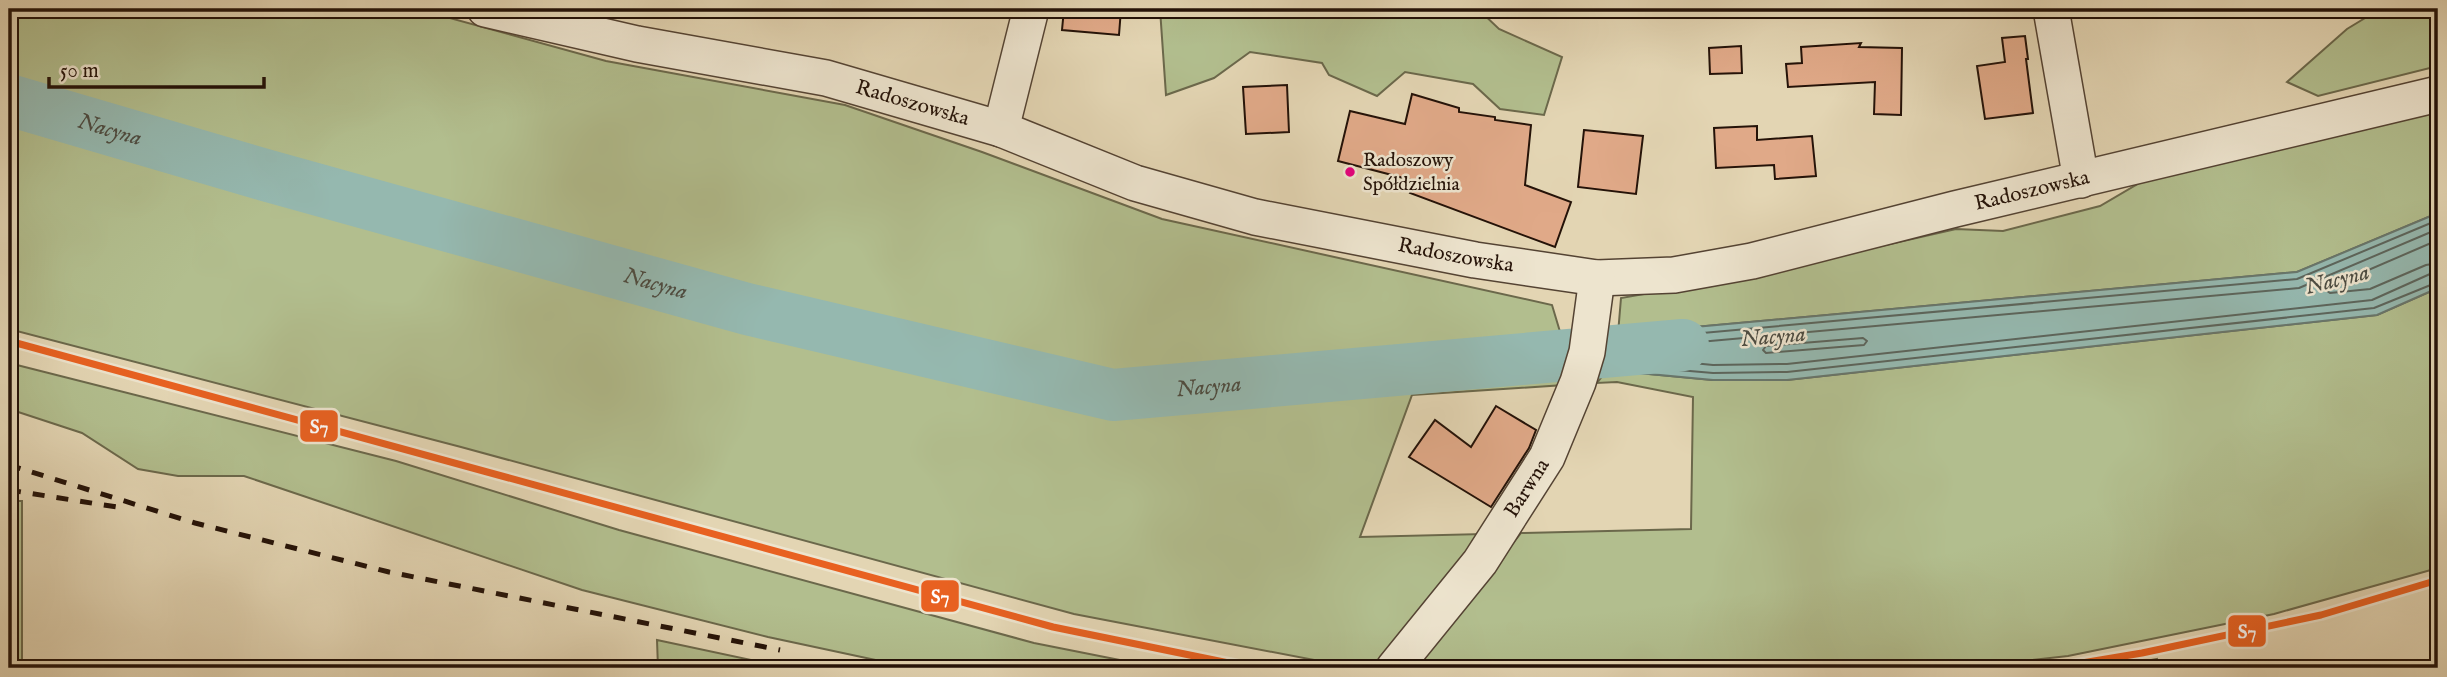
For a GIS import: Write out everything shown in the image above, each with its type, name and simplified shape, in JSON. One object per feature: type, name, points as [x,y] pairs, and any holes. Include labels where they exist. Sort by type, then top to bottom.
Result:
[{"type":"street","name":"Radoszowska","points":[[485,9],[637,44],[827,78],[1001,129],[1135,183],[1255,217],[1475,260],[1597,278],[1674,275],[1752,261],[2438,94]]},
{"type":"street","points":[[1001,129],[1031,9]]},
{"type":"street","points":[[2051,9],[2081,180]]},
{"type":"street","name":"Barwna","points":[[1394,668],[1480,562],[1547,457],[1578,382],[1587,352],[1597,278]]},
{"type":"green space","points":[[9,9],[101,9],[121,12],[121,9],[417,9],[606,61],[845,105],[982,152],[1162,219],[1552,305],[1564,345],[1114,383],[752,302],[9,87]]},
{"type":"green space","points":[[1160,9],[1478,9],[1499,29],[1562,57],[1544,115],[1500,109],[1473,84],[1405,72],[1377,96],[1329,75],[1322,63],[1250,52],[1214,78],[1166,95]]},
{"type":"green space","points":[[2380,9],[2438,9],[2438,66],[2318,96],[2287,82],[2347,29]]},
{"type":"green space","points":[[2438,106],[2438,213],[2297,272],[1618,334],[1621,298],[1758,274],[1956,229],[2003,231],[2100,206],[2148,178]]},
{"type":"green space","points":[[9,114],[171,156],[751,321],[1110,403],[1560,362],[1564,385],[1412,395],[1360,537],[1483,534],[1381,668],[1356,668],[1074,614],[461,447],[9,329]]},
{"type":"green space","points":[[2438,288],[2438,568],[2274,614],[2068,656],[1962,668],[1415,668],[1521,533],[1691,529],[1693,397],[1617,382],[1597,383],[1607,370],[1712,380],[1787,380],[2377,315]]},
{"type":"green space","points":[[9,363],[396,461],[619,530],[1034,643],[1160,668],[913,668],[768,637],[582,590],[244,476],[178,476],[138,469],[82,433],[9,409]]},
{"type":"green space","points":[[9,501],[22,501],[22,668],[9,668]]},
{"type":"green space","points":[[657,640],[770,664],[785,668],[658,668]]},
{"type":"green space","points":[[2157,659],[2158,668],[2107,668]]},
{"type":"water","points":[[2438,213],[2438,288],[2377,315],[1787,380],[1713,380],[1607,370],[1618,334],[2297,272]]},
{"type":"building","points":[[1064,9],[1121,9],[1119,35],[1062,30]]},
{"type":"building","points":[[2025,36],[2033,113],[1985,119],[1977,66],[2005,62],[2002,38]]},
{"type":"building","points":[[1861,43],[1859,47],[1902,48],[1901,115],[1874,114],[1875,82],[1788,87],[1786,64],[1802,63],[1801,47]]},
{"type":"building","points":[[1741,46],[1742,73],[1710,74],[1709,48]]},
{"type":"building","points":[[1287,85],[1289,132],[1246,134],[1243,87]]},
{"type":"building","points":[[1412,94],[1459,108],[1459,112],[1531,125],[1525,185],[1571,202],[1555,247],[1410,193],[1415,181],[1338,161],[1350,111],[1405,124]]},
{"type":"building","points":[[1757,126],[1757,140],[1812,136],[1816,176],[1775,179],[1774,165],[1716,168],[1714,128]]},
{"type":"building","points":[[1584,130],[1643,136],[1636,194],[1578,187]]},
{"type":"building","points":[[1496,406],[1536,430],[1529,448],[1491,507],[1409,457],[1435,420],[1471,447]]},
{"type":"waterway","name":"Nacyna","points":[[9,100],[265,175],[747,309],[1113,395],[1683,345]]},
{"type":"railway","points":[[9,465],[195,523],[389,572],[780,650]]},
{"type":"railway","points":[[9,490],[123,508]]},
{"type":"transit line","name":"S7","points":[[9,341],[1053,627],[1253,668]]},
{"type":"transit line","name":"S7","points":[[2052,668],[2142,653],[2321,615],[2438,580]]},
{"type":"place","name":"Radoszowy Spółdzielnia","points":[[1350,172]]}]
